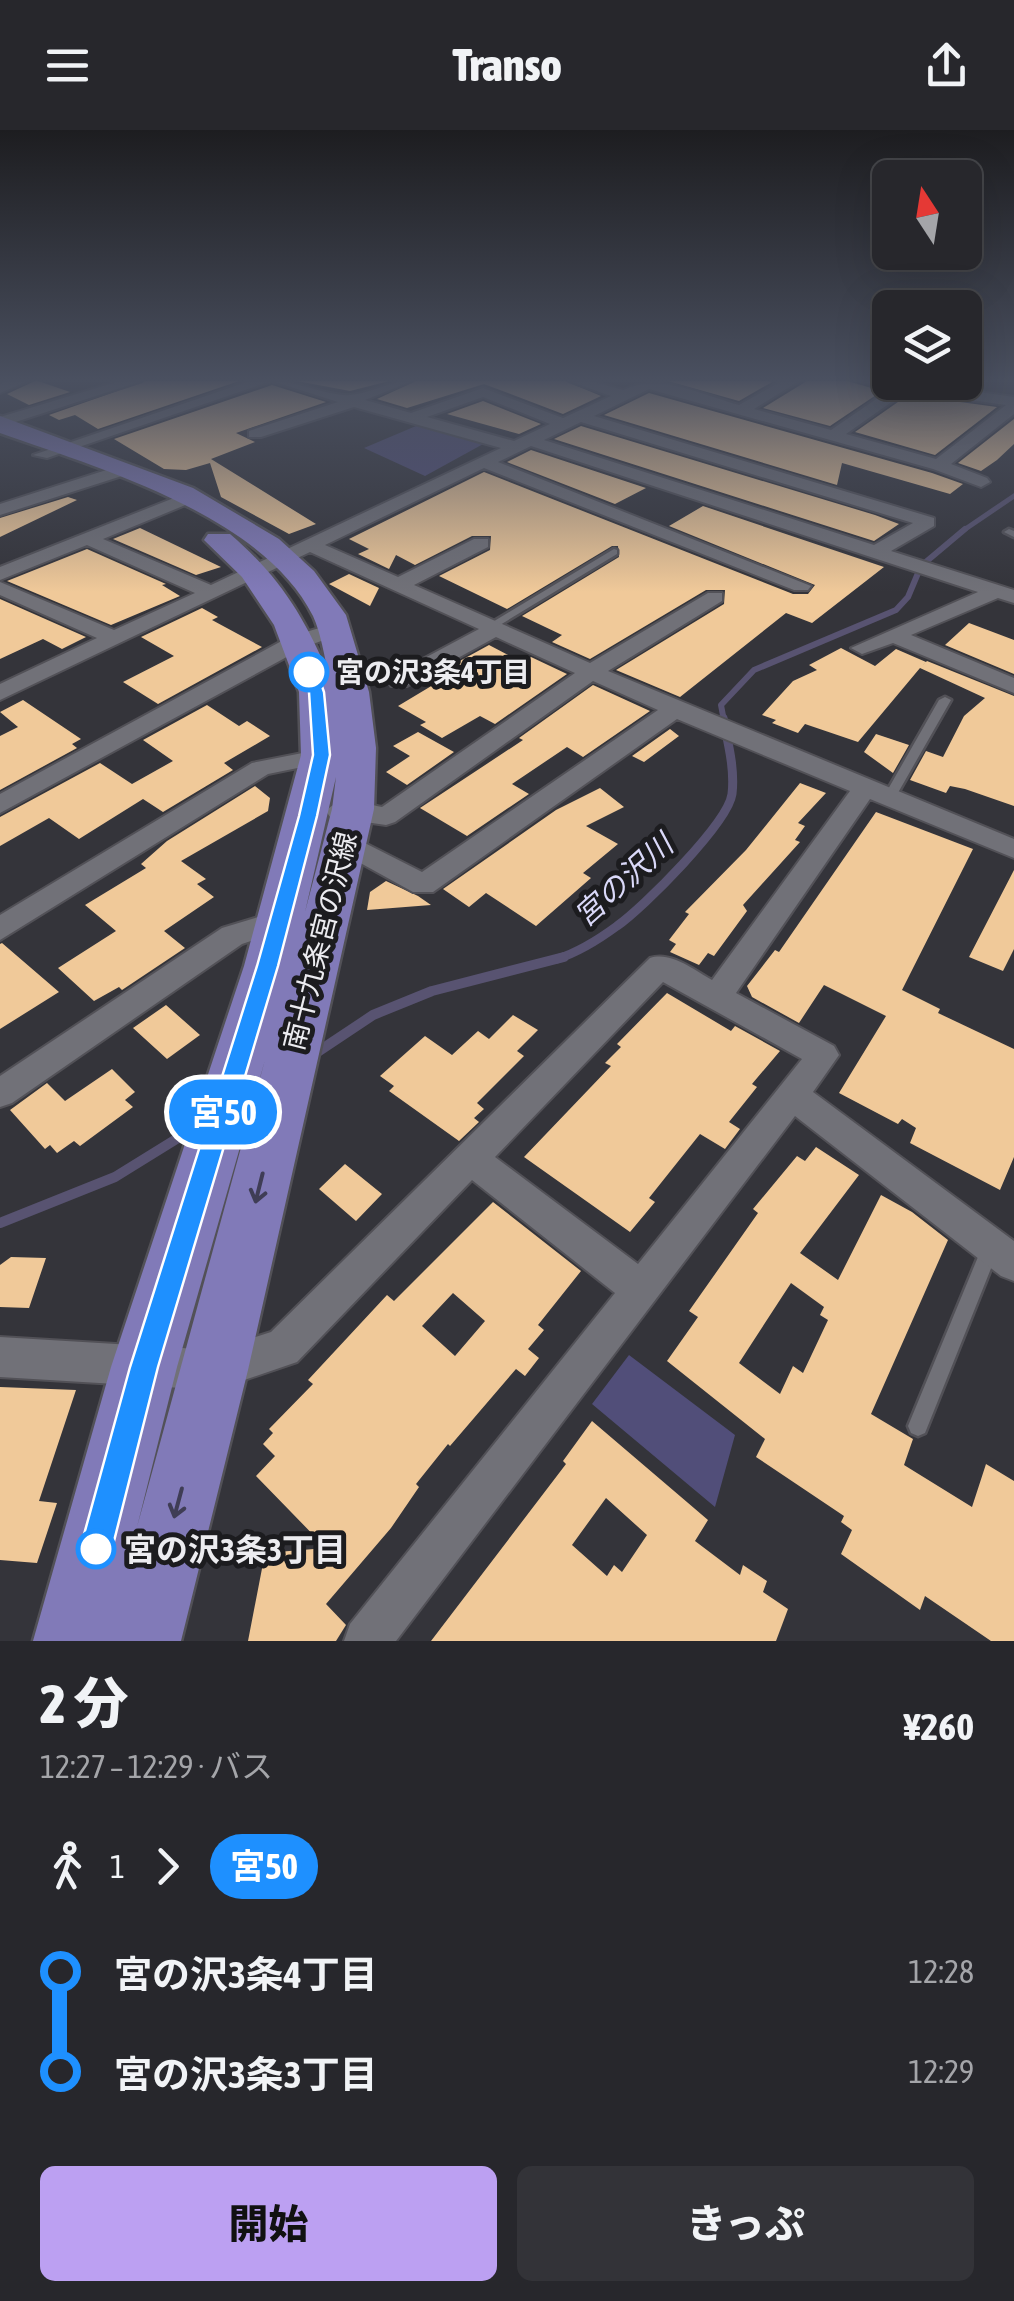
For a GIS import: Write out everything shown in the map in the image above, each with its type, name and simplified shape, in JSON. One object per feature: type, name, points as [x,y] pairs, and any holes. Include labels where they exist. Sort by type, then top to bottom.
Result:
[{"type":"main road","name":"南十九条宮の沢線","points":[[53,452],[176,502],[215,536],[282,558],[329,616],[352,689],[360,750],[348,826],[325,917],[144,1367],[71,1641]]},
{"type":"main road","name":"南十九条宮の沢線","points":[[143,1641],[215,1370],[280,919],[321,755],[316,692],[291,625],[282,558]]},
{"type":"street","points":[[0,694],[506,452]]},
{"type":"street","points":[[558,452],[928,522],[887,554]]},
{"type":"street","points":[[647,452],[887,554],[1006,594]]},
{"type":"street","points":[[892,452],[981,482]]},
{"type":"street","points":[[939,465],[956,452]]},
{"type":"street","points":[[483,462],[801,586]]},
{"type":"street","points":[[0,510],[110,474]]},
{"type":"street","points":[[653,528],[734,488]]},
{"type":"street","points":[[0,574],[176,502]]},
{"type":"street","points":[[86,538],[210,592]]},
{"type":"street","points":[[400,584],[482,543]]},
{"type":"street","points":[[282,558],[400,584],[675,709],[1014,849]]},
{"type":"street","points":[[0,588],[114,638]]},
{"type":"street","points":[[862,648],[1006,594]]},
{"type":"street","points":[[348,826],[386,816],[592,671],[714,597]]},
{"type":"street","points":[[399,682],[494,626]]},
{"type":"street","points":[[0,805],[298,642],[334,630]]},
{"type":"street","points":[[892,635],[1014,686]]},
{"type":"street","points":[[308,816],[348,826],[424,885],[675,709]]},
{"type":"street","points":[[0,929],[261,768],[360,750]]},
{"type":"street","points":[[717,996],[877,793]]},
{"type":"street","points":[[0,1094],[232,936],[280,919],[325,917]]},
{"type":"street","points":[[0,1357],[215,1370],[283,1348],[660,966],[824,1055],[367,1641]]},
{"type":"street","points":[[792,1096],[1002,1254]]},
{"type":"street","points":[[470,1158],[640,1290]]},
{"type":"lane","points":[[494,626],[614,552]]},
{"type":"lane","points":[[877,793],[944,700]]},
{"type":"lane","points":[[918,1426],[1002,1254]]},
{"type":"shaded area","points":[[372,452],[470,452],[425,476]]},
{"type":"shaded area","points":[[629,1355],[735,1435],[715,1507],[592,1404]]},
{"type":"building","points":[[135,452],[230,452],[211,459],[316,524],[289,534],[221,497],[210,463],[186,470],[164,469]]},
{"type":"building","points":[[536,452],[646,488],[615,504],[507,462]]},
{"type":"building","points":[[593,452],[665,452],[899,524],[874,541]]},
{"type":"building","points":[[726,452],[856,452],[963,484],[950,494],[842,463],[837,485]]},
{"type":"building","points":[[973,452],[1006,452],[981,471],[958,463]]},
{"type":"building","points":[[484,472],[793,594],[808,594],[815,585],[669,526],[703,506],[884,567],[812,623],[786,613],[680,697],[616,670],[724,604],[725,590],[706,590],[590,659],[552,642],[562,635],[522,616],[619,557],[618,546],[507,609],[439,576],[490,550],[491,536],[472,536],[415,565],[396,555],[389,569],[358,554],[369,549],[349,539]]},
{"type":"building","points":[[68,497],[77,500],[0,537],[0,518]]},
{"type":"building","points":[[140,528],[221,567],[196,575],[113,539]]},
{"type":"building","points":[[87,549],[166,584],[162,585],[180,596],[111,625],[7,581]]},
{"type":"building","points":[[349,574],[379,588],[370,606],[329,584]]},
{"type":"building","points":[[0,599],[86,637],[62,649],[43,639],[0,659]]},
{"type":"building","points":[[202,608],[218,617],[212,620],[262,647],[158,704],[123,682],[174,656],[141,637]]},
{"type":"building","points":[[969,623],[1014,640],[1014,674],[945,645]]},
{"type":"building","points":[[489,645],[523,663],[531,657],[567,674],[495,724],[480,716],[442,738],[420,725],[426,722],[398,706],[433,685],[425,680]]},
{"type":"building","points":[[841,648],[875,666],[896,649],[1014,696],[1014,806],[965,789],[950,786],[946,793],[910,780],[926,751],[943,757],[964,716],[985,698],[920,668],[858,742],[805,724],[798,733],[762,715],[793,681],[817,670],[809,665]]},
{"type":"building","points":[[593,685],[650,711],[583,757],[567,747],[512,784],[529,794],[467,836],[420,808],[523,740],[519,738]]},
{"type":"building","points":[[23,700],[81,739],[72,744],[77,748],[0,790],[0,736],[18,727],[0,712]]},
{"type":"building","points":[[207,705],[239,726],[247,721],[270,736],[224,763],[233,770],[163,812],[143,799],[79,839],[49,818],[0,846],[0,817],[100,763],[132,784],[173,761],[143,740]]},
{"type":"building","points":[[670,729],[679,736],[644,762],[632,756]]},
{"type":"building","points":[[418,732],[454,752],[407,785],[386,772],[410,756],[393,746]]},
{"type":"building","points":[[876,734],[909,745],[893,773],[864,752]]},
{"type":"building","points":[[800,783],[826,793],[798,823],[805,826],[795,840],[800,842],[743,905],[747,911],[714,956],[708,953],[699,965],[670,952],[676,944],[669,940],[689,914],[685,912],[746,850]]},
{"type":"building","points":[[255,786],[270,798],[268,811],[181,861],[206,879],[197,884],[214,897],[164,931],[185,948],[122,990],[119,987],[94,1001],[58,968],[116,931],[85,905],[146,868],[141,864],[167,841]]},
{"type":"building","points":[[600,788],[624,807],[586,826],[618,844],[583,873],[591,878],[536,926],[486,893],[469,907],[443,889],[556,810]]},
{"type":"building","points":[[876,812],[973,849],[902,990],[940,1009],[938,1013],[1014,1049],[1014,1157],[1000,1190],[910,1143],[916,1128],[902,1119],[898,1124],[839,1093],[886,1016],[824,985],[799,1023],[752,997],[747,986],[775,950],[779,952]]},
{"type":"building","points":[[1014,870],[1014,949],[1003,971],[969,957]]},
{"type":"building","points":[[386,881],[431,905],[367,910],[370,892]]},
{"type":"building","points":[[0,944],[59,992],[0,1029]]},
{"type":"building","points":[[667,993],[731,1031],[735,1026],[780,1051],[752,1084],[757,1087],[729,1122],[740,1129],[725,1149],[700,1134],[649,1198],[655,1202],[630,1232],[524,1157],[611,1066],[605,1063],[621,1047],[617,1044]]},
{"type":"building","points":[[166,1005],[200,1035],[167,1059],[133,1028]]},
{"type":"building","points":[[513,1015],[538,1030],[517,1051],[524,1056],[477,1103],[484,1109],[474,1118],[479,1122],[459,1141],[389,1091],[394,1086],[380,1076],[425,1036],[452,1055],[478,1031],[489,1039]]},
{"type":"building","points":[[112,1069],[135,1092],[125,1100],[133,1107],[80,1146],[74,1141],[57,1153],[50,1145],[45,1149],[10,1110],[47,1083],[65,1101]]},
{"type":"building","points":[[816,1147],[859,1175],[800,1253],[838,1280],[881,1195],[912,1212],[948,1240],[871,1414],[913,1439],[904,1465],[972,1507],[986,1464],[1014,1481],[1014,1641],[991,1641],[925,1596],[920,1610],[841,1554],[852,1530],[841,1522],[844,1516],[756,1457],[765,1439],[667,1361],[698,1317],[689,1311],[758,1213],[753,1209],[797,1156],[805,1161]],"holes":[[[791,1283],[824,1307],[820,1315],[828,1320],[803,1373],[793,1366],[780,1394],[739,1363]]]},
{"type":"building","points":[[345,1164],[382,1194],[356,1221],[319,1189]]},
{"type":"building","points":[[493,1202],[581,1271],[538,1325],[544,1330],[528,1349],[539,1358],[525,1376],[516,1369],[448,1444],[416,1484],[419,1487],[391,1528],[326,1604],[346,1625],[336,1641],[248,1641],[265,1553],[326,1548],[256,1476],[275,1456],[263,1444],[273,1433],[269,1429],[313,1384],[308,1380],[387,1295],[394,1301]],"holes":[[[453,1293],[485,1321],[455,1356],[422,1326]]]},
{"type":"building","points":[[11,1257],[46,1258],[29,1308],[0,1307],[0,1265]]},
{"type":"building","points":[[0,1387],[76,1390],[39,1501],[57,1503],[37,1563],[0,1560]]},
{"type":"building","points":[[592,1421],[708,1520],[695,1541],[740,1575],[743,1565],[767,1581],[763,1592],[788,1609],[776,1641],[431,1641],[566,1464],[563,1461]],"holes":[[[606,1498],[647,1535],[622,1572],[614,1565],[607,1576],[572,1545]]]},
{"type":"waterway","name":"宮の沢川","points":[[963,530],[1014,496]]},
{"type":"waterway","name":"宮の沢川","points":[[724,721],[721,705],[754,670],[896,610],[908,597],[921,566],[963,530]]},
{"type":"waterway","name":"宮の沢川","points":[[559,958],[588,945],[629,916],[683,864],[716,824],[727,807],[733,785],[723,718]]},
{"type":"waterway","name":"宮の沢川","points":[[559,958],[564,957]]},
{"type":"waterway","name":"宮の沢川","points":[[310,1057],[373,1015],[432,991],[559,958]]},
{"type":"waterway","name":"宮の沢川","points":[[0,1223],[115,1177],[199,1125]]},
{"type":"bus line","name":"宮50","points":[[96,1549],[144,1367],[268,966],[308,816],[321,755],[316,692],[309,672]]},
{"type":"place","name":"宮の沢3条4丁目","points":[[309,672]]},
{"type":"place","name":"宮の沢3条3丁目","points":[[96,1549]]}]
